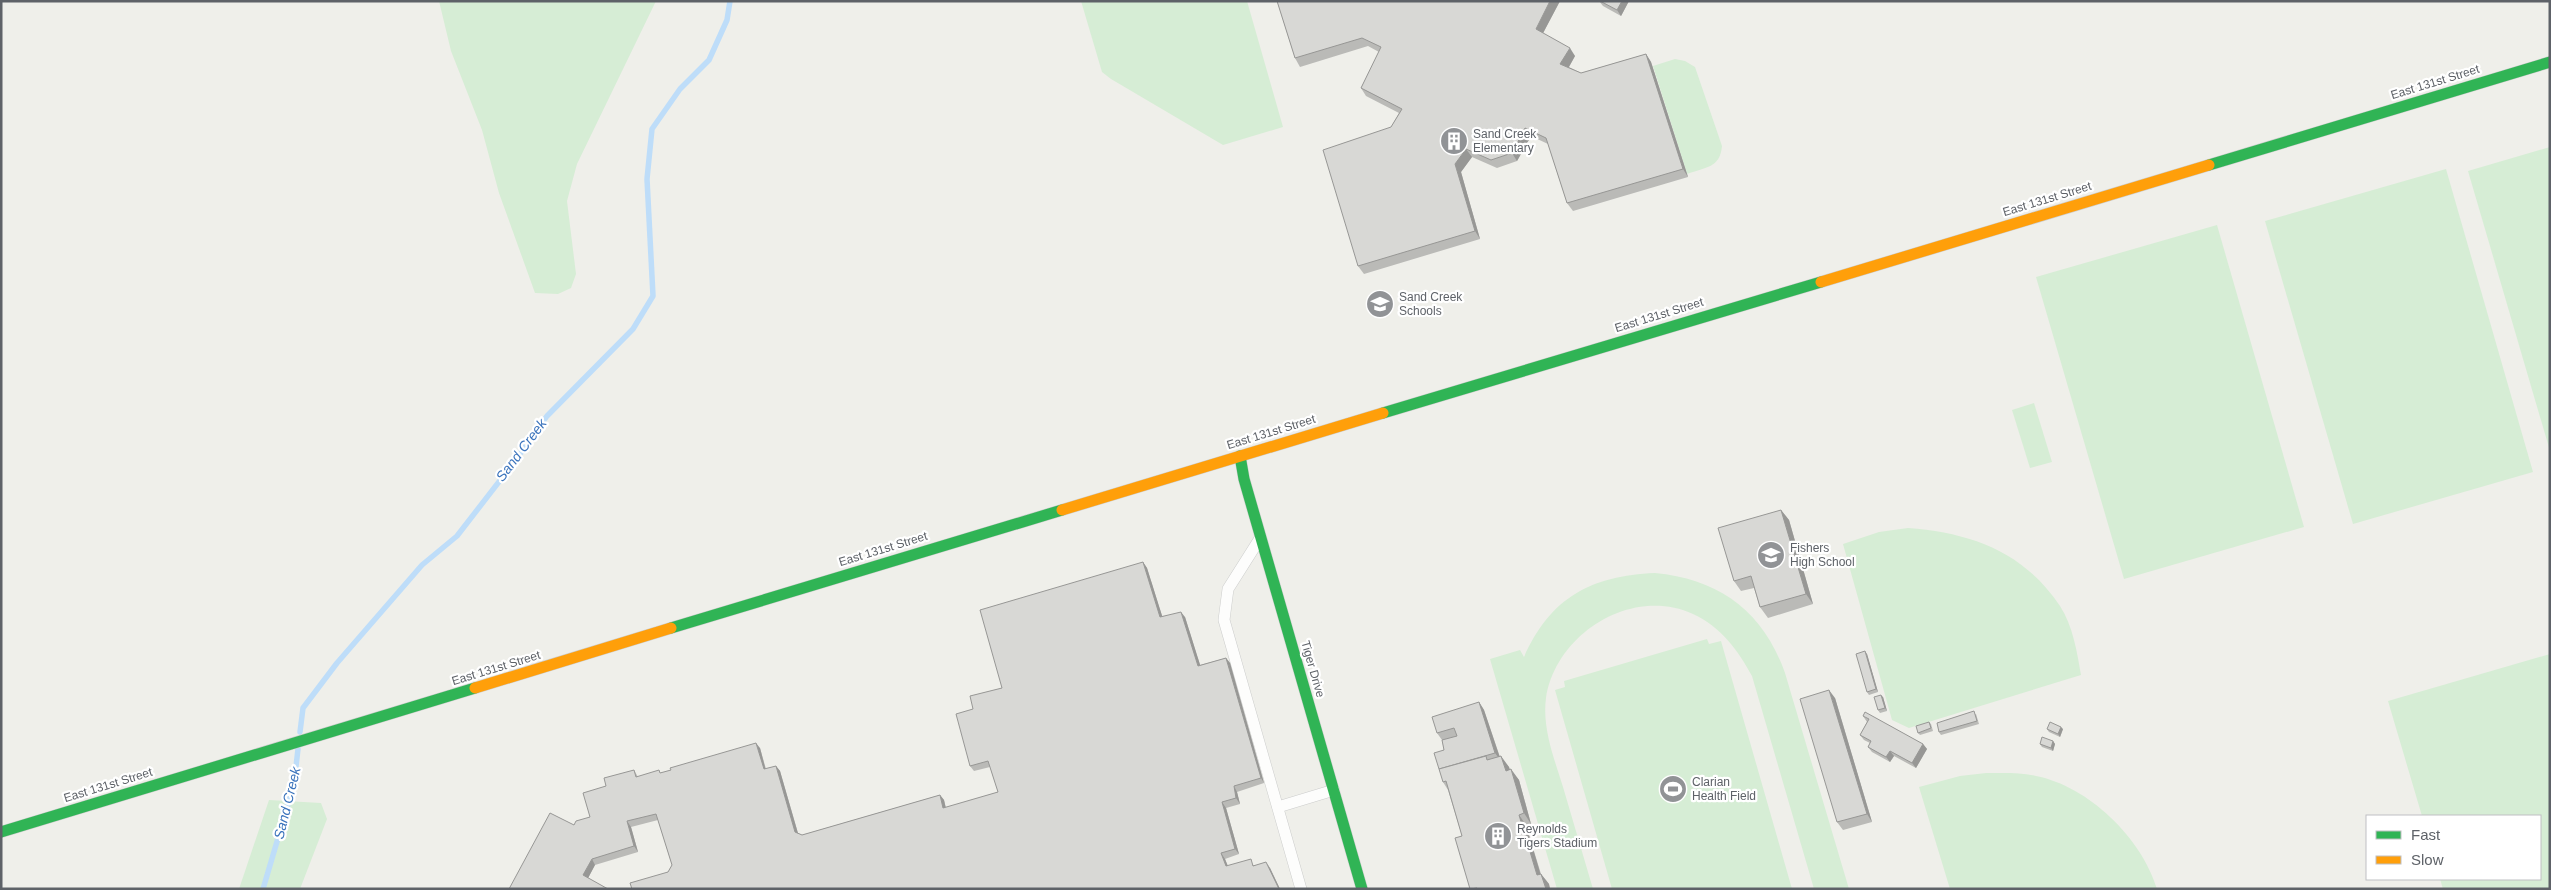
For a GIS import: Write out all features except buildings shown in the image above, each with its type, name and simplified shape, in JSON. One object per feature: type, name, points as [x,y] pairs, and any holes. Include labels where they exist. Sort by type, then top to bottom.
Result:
[{"type":"street","name":"East 131st Street","points":[[1,832],[1240,456],[2550,62]]},
{"type":"street","name":"Tiger Drive","points":[[1240,456],[1362,889]]},
{"type":"lane","points":[[1261,536],[1228,590],[1224,620],[1301,889]]},
{"type":"lane","points":[[1278,807],[1334,790]]},
{"type":"green space","points":[[439,1],[656,1],[577,164],[567,201],[576,274],[571,288],[558,294],[535,293],[499,193],[482,130],[451,51]]},
{"type":"green space","points":[[1081,1],[1247,1],[1283,127],[1223,145],[1111,79],[1102,72]]},
{"type":"green space","points":[[1675,59],[1685,61],[1695,67],[1722,146],[1721,153],[1715,163],[1687,174],[1653,66]]},
{"type":"green space","points":[[2550,147],[2550,451],[2468,171]]},
{"type":"green space","points":[[2446,169],[2533,472],[2353,524],[2265,221]]},
{"type":"green space","points":[[2217,225],[2304,527],[2124,579],[2036,277]]},
{"type":"green space","points":[[2034,403],[2052,462],[2030,468],[2012,410]]},
{"type":"green space","points":[[1908,528],[1974,540],[1994,548],[2030,571],[2060,606],[2068,622],[2074,639],[2081,675],[1909,728],[1892,720],[1843,544],[1879,532]]},
{"type":"green space","points":[[1655,573],[1678,576],[1699,582],[1736,602],[1751,616],[1776,651],[1785,673],[1849,889],[1814,889],[1752,676],[1735,648],[1720,632],[1693,614],[1669,607],[1645,606],[1622,611],[1600,622],[1581,636],[1564,654],[1553,675],[1546,698],[1547,732],[1593,889],[1557,889],[1490,659],[1520,650],[1524,657],[1535,636],[1560,605],[1593,585],[1611,579]]},
{"type":"green space","name":"Clarian Health Field","points":[[1707,639],[1709,644],[1721,641],[1792,889],[1612,889],[1555,690],[1565,687],[1564,681]]},
{"type":"green space","points":[[2550,654],[2550,889],[2443,889],[2440,880],[2541,880],[2541,815],[2422,815],[2388,701]]},
{"type":"green space","points":[[1986,773],[2018,773],[2036,776],[2056,782],[2075,791],[2093,803],[2126,833],[2150,870],[2157,889],[1950,889],[1919,787],[1960,776]]},
{"type":"green space","points":[[269,800],[321,803],[327,819],[300,889],[239,889]]},
{"type":"waterway","name":"Sand Creek","points":[[300,732],[303,708],[337,663],[422,565],[457,536],[547,416],[633,329],[653,296],[647,179],[652,129],[680,89],[709,60],[727,20],[730,1]]},
{"type":"waterway","name":"Sand Creek","points":[[263,889],[294,784],[298,749]]},
{"type":"traffic: fast","points":[[2209,165],[2550,62]]},
{"type":"traffic: fast","points":[[1383,413],[1821,282]]},
{"type":"traffic: fast","points":[[1240,456],[1244,479],[1362,889]]},
{"type":"traffic: fast","points":[[671,628],[1062,510]]},
{"type":"traffic: fast","points":[[1,832],[475,688]]},
{"type":"traffic: slow","points":[[1821,282],[2209,165]]},
{"type":"traffic: slow","points":[[1062,510],[1383,413]]},
{"type":"traffic: slow","points":[[475,688],[671,628]]},
{"type":"place","name":"Sand Creek Elementary","points":[[1454,141]]},
{"type":"place","name":"Sand Creek Schools","points":[[1380,304]]},
{"type":"place","name":"Fishers High School","points":[[1771,555]]},
{"type":"place","name":"Clarian Health Field","points":[[1673,789]]},
{"type":"place","name":"Reynolds Tigers Stadium","points":[[1498,836]]}]
